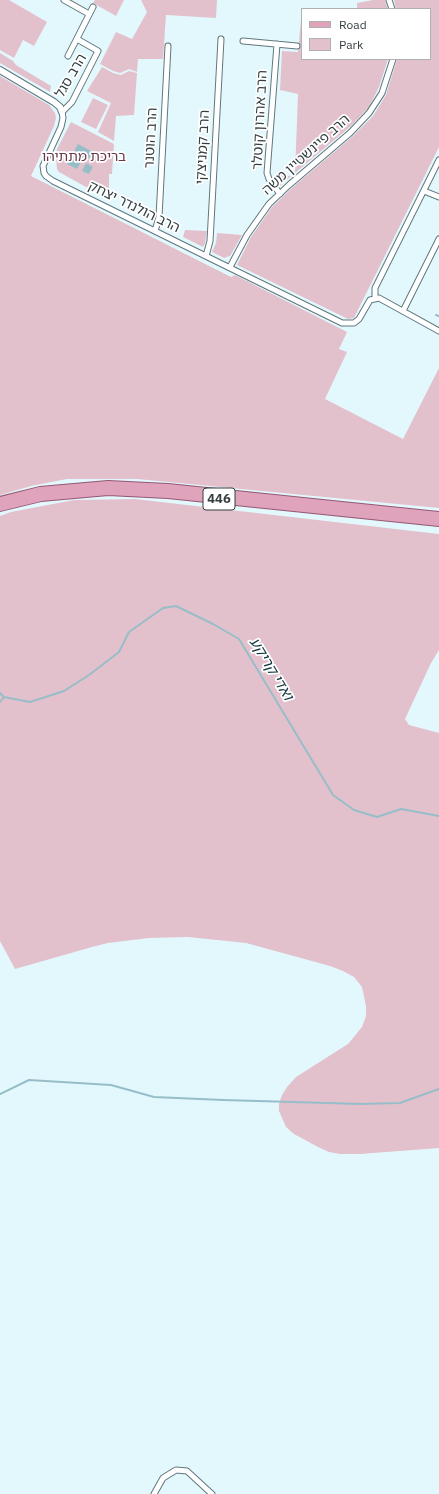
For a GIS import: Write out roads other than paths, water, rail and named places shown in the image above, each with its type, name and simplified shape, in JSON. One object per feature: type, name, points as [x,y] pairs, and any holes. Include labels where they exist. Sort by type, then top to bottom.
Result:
[{"type":"main road","name":"446","points":[[0,501],[40,491],[82,486],[115,486],[168,488],[439,516]]},
{"type":"main road","name":"446","points":[[0,506],[40,497],[108,491],[168,494],[439,522]]},
{"type":"street","points":[[64,0],[89,14]]},
{"type":"street","name":"הרב סגל","points":[[68,56],[93,7]]},
{"type":"street","name":"הרב סגל","points":[[62,112],[72,102],[98,51],[76,39]]},
{"type":"street","name":"הרב קמניצקי","points":[[206,256],[210,241],[221,39]]},
{"type":"street","points":[[243,40],[297,46]]},
{"type":"street","name":"הרב אהרון קוטלר","points":[[277,44],[267,173],[269,179],[280,194]]},
{"type":"street","name":"הרב הוטנר","points":[[155,231],[159,217],[168,46]]},
{"type":"street","name":"הרב פיינשטיין משה","points":[[230,267],[253,225],[269,204],[350,133],[369,113],[382,93],[393,60]]},
{"type":"street","points":[[0,70],[54,102],[60,107],[62,112]]},
{"type":"street","name":"הרב הולנדר יצחק","points":[[62,112],[63,118],[61,127],[45,158],[43,166],[44,173],[53,181],[342,323],[354,323],[370,300],[375,298]]},
{"type":"street","points":[[439,160],[375,288],[375,298],[379,298],[439,331]]},
{"type":"street","points":[[424,191],[439,198]]},
{"type":"street","points":[[403,311],[439,238]]},
{"type":"street","points":[[154,1494],[163,1478],[176,1470],[187,1471],[212,1494]]},
{"type":"water","points":[[78,144],[95,153],[93,157],[83,158],[77,169],[67,164]]},
{"type":"water","points":[[86,163],[93,167],[89,174],[82,171]]},
{"type":"waterway","name":"ואדי קריקע","points":[[0,693],[4,697],[30,702],[64,691],[89,675],[119,652],[129,632],[163,608],[176,606],[213,624],[239,639],[333,795],[354,810],[377,817],[401,809],[439,816]]},
{"type":"waterway","name":"ואדי קריקע","points":[[0,702],[4,697]]},
{"type":"waterway","points":[[0,1094],[29,1080],[111,1085],[154,1097],[361,1104],[400,1103],[439,1089]]},
{"type":"park label","name":"בריכת מתתיהו","points":[[84,157]]}]
